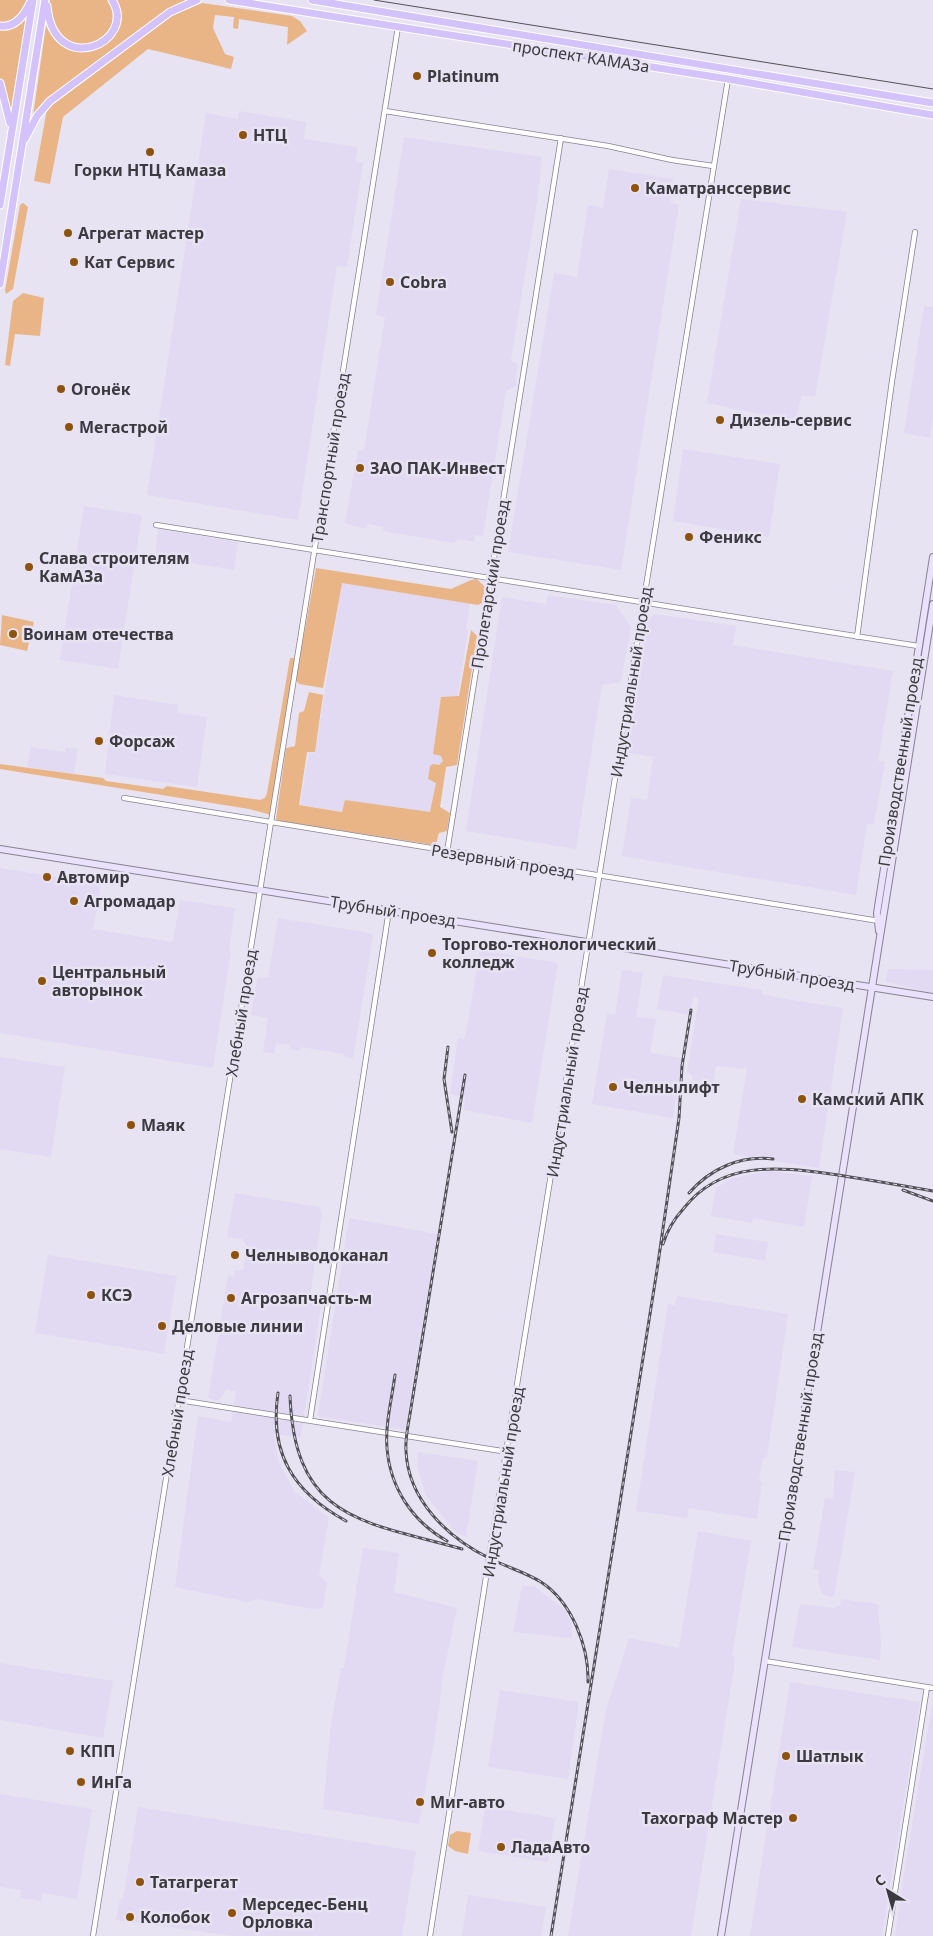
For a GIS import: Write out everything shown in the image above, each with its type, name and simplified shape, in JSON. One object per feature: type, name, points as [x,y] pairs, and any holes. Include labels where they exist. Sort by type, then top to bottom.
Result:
[{"type":"main road","points":[[0,26],[8,27],[20,20],[32,0]]},
{"type":"main road","points":[[0,205],[32,0]]},
{"type":"main road","points":[[46,0],[48,19],[52,31],[60,40],[70,46],[82,49],[95,47],[106,40],[114,30],[117,18],[112,0]]},
{"type":"main road","points":[[0,284],[46,0]]},
{"type":"main road","points":[[22,146],[37,116],[50,100],[170,12],[197,0]]},
{"type":"main road","name":"проспект КАМАЗа","points":[[229,0],[728,79],[826,98],[933,115]]},
{"type":"main road","points":[[278,0],[276,2],[282,9]]},
{"type":"main road","name":"проспект КАМАЗа","points":[[312,0],[933,103]]},
{"type":"main road","points":[[504,44],[520,40],[508,32]]},
{"type":"main road","points":[[0,83],[10,118],[10,145]]},
{"type":"main road","points":[[799,93],[810,90],[810,85],[805,83]]},
{"type":"main road","points":[[826,98],[821,92],[829,87]]},
{"type":"street","name":"Транспортный проезд","points":[[261,890],[398,27]]},
{"type":"street","name":"Индустриальный проезд","points":[[430,1936],[728,79]]},
{"type":"street","points":[[386,111],[561,138],[713,166]]},
{"type":"street","name":"Пролетарский проезд","points":[[447,852],[561,138]]},
{"type":"street","points":[[857,637],[892,381],[915,232]]},
{"type":"street","points":[[156,525],[926,648]]},
{"type":"street","name":"Производственный проезд","points":[[894,831],[918,646],[933,557]]},
{"type":"street","name":"Производственный проезд","points":[[721,1936],[880,939],[880,921],[877,912],[894,831],[933,604]]},
{"type":"street","name":"Резервный проезд","points":[[124,798],[880,921]]},
{"type":"street","name":"Трубный проезд","points":[[0,849],[933,997]]},
{"type":"street","name":"Хлебный проезд","points":[[93,1936],[261,890]]},
{"type":"street","points":[[310,1420],[389,910]]},
{"type":"street","points":[[179,1400],[508,1452]]},
{"type":"street","points":[[765,1661],[933,1688]]},
{"type":"street","points":[[888,1936],[927,1687]]},
{"type":"shaded area","points":[[0,0],[27,0],[18,16],[10,22],[0,24]]},
{"type":"shaded area","points":[[50,0],[109,0],[113,15],[107,34],[95,43],[87,45],[76,45],[58,36],[49,8]]},
{"type":"shaded area","points":[[117,0],[189,0],[161,15],[57,91],[33,116],[46,25],[56,40],[68,49],[82,52],[96,50],[108,43],[116,32],[120,17]]},
{"type":"shaded area","points":[[202,3],[292,16],[300,21],[307,31],[287,45],[288,27],[239,19],[238,29],[233,28],[234,17],[215,15],[213,28],[225,54],[234,57],[231,69],[148,49],[63,117],[50,184],[34,181],[47,109],[172,16]]},
{"type":"shaded area","points":[[28,10],[12,115],[0,80],[0,30],[5,29]]},
{"type":"shaded area","points":[[239,111],[306,122],[304,139],[358,147],[355,162],[363,163],[347,267],[337,266],[298,520],[147,495],[206,113],[238,119]]},
{"type":"shaded area","points":[[404,137],[542,157],[537,202],[511,360],[518,365],[515,381],[517,382],[516,386],[506,391],[483,536],[475,535],[474,542],[458,539],[454,543],[383,531],[383,527],[367,524],[366,529],[345,523],[358,450],[364,451],[385,317],[376,315]]},
{"type":"shaded area","name":"Каматранссервис","points":[[609,169],[673,179],[670,203],[679,205],[621,570],[508,552],[554,273],[577,277],[588,205],[603,208]]},
{"type":"shaded area","points":[[741,199],[847,212],[815,397],[802,395],[795,421],[707,403]]},
{"type":"shaded area","points":[[23,203],[28,207],[13,289],[6,294],[20,205]]},
{"type":"shaded area","points":[[23,293],[44,298],[40,336],[15,334],[10,366],[5,365],[13,301]]},
{"type":"shaded area","points":[[924,306],[933,307],[933,417],[930,438],[904,433]]},
{"type":"shaded area","points":[[683,449],[780,464],[769,537],[673,521]]},
{"type":"shaded area","points":[[84,506],[142,515],[118,669],[60,660]]},
{"type":"shaded area","points":[[158,529],[238,542],[234,570],[155,557]]},
{"type":"shaded area","points":[[316,568],[451,589],[477,579],[485,587],[482,603],[478,605],[342,583],[323,688],[299,684],[296,680]]},
{"type":"shaded area","points":[[342,583],[470,603],[466,630],[468,630],[437,826],[300,805],[309,752],[315,753]]},
{"type":"shaded area","points":[[548,595],[616,605],[631,627],[621,682],[602,685],[576,849],[466,831],[502,597],[546,604]]},
{"type":"shaded area","points":[[655,614],[736,626],[733,645],[893,671],[878,761],[885,762],[874,824],[867,824],[856,895],[622,856],[631,798],[647,800],[653,757],[628,753],[627,750],[647,622]]},
{"type":"shaded area","points":[[2,615],[34,622],[27,651],[0,645]]},
{"type":"shaded area","points":[[471,630],[477,636],[457,765],[446,767],[440,807],[450,813],[447,831],[439,833],[436,844],[276,819],[286,748],[295,746],[299,713],[304,711],[309,692],[323,695],[315,752],[307,752],[299,805],[342,812],[345,800],[430,812],[436,783],[428,779],[430,766],[433,764],[439,765],[443,761],[441,756],[433,754],[441,697],[459,696]]},
{"type":"shaded area","points":[[290,658],[295,658],[271,815],[249,809],[0,769],[0,764],[103,778],[106,781],[163,789],[167,786],[260,800],[265,798],[267,793]]},
{"type":"shaded area","points":[[114,695],[178,705],[177,713],[207,717],[197,787],[105,774]]},
{"type":"shaded area","points":[[31,747],[65,752],[66,747],[78,749],[74,774],[27,767]]},
{"type":"shaded area","points":[[0,868],[101,884],[93,929],[173,942],[180,900],[235,908],[229,951],[231,951],[213,1068],[0,1033]]},
{"type":"shaded area","points":[[278,918],[370,933],[373,936],[353,1059],[344,1056],[344,1054],[301,1047],[300,1051],[290,1049],[290,1045],[276,1043],[274,1054],[263,1052],[268,1018],[251,1015],[257,979],[259,977],[268,978]]},
{"type":"shaded area","points":[[480,950],[558,963],[532,1123],[464,1110],[465,1097],[450,1094],[458,1038],[465,1039]]},
{"type":"shaded area","points":[[888,969],[933,970],[933,994],[886,981]]},
{"type":"shaded area","points":[[622,970],[643,973],[636,1017],[656,1019],[650,1053],[682,1058],[673,1118],[592,1104],[607,1014],[615,1015]]},
{"type":"shaded area","points":[[663,975],[762,990],[762,994],[780,998],[843,1008],[819,1168],[762,1159],[762,1155],[750,1157],[733,1154],[747,1069],[716,1066],[713,1083],[692,1080],[692,1076],[687,1071],[699,998],[693,997],[690,1015],[657,1009]]},
{"type":"shaded area","points":[[0,1057],[65,1067],[51,1157],[0,1149]]},
{"type":"shaded area","points":[[770,1171],[812,1176],[804,1227],[753,1218],[752,1223],[711,1216],[716,1188],[732,1178]]},
{"type":"shaded area","points":[[235,1193],[319,1207],[322,1215],[310,1297],[322,1299],[301,1437],[274,1434],[278,1460],[294,1491],[329,1518],[319,1575],[327,1582],[323,1608],[313,1609],[257,1599],[247,1602],[175,1587],[198,1416],[231,1422],[236,1391],[226,1390],[219,1401],[208,1398],[228,1275],[234,1276],[235,1270],[243,1270],[247,1246],[242,1239],[227,1237]]},
{"type":"shaded area","points":[[349,1218],[437,1234],[405,1430],[318,1416]]},
{"type":"shaded area","points":[[716,1234],[768,1242],[765,1261],[713,1252]]},
{"type":"shaded area","points":[[48,1255],[177,1276],[164,1354],[35,1333]]},
{"type":"shaded area","points":[[677,1296],[788,1314],[767,1457],[763,1457],[759,1481],[762,1482],[757,1519],[689,1508],[687,1518],[636,1511],[668,1304],[675,1305]]},
{"type":"shaded area","points":[[418,1452],[478,1461],[466,1537],[456,1533],[426,1495],[417,1466]]},
{"type":"shaded area","points":[[835,1470],[855,1472],[834,1597],[825,1596],[821,1592],[818,1580],[819,1570],[813,1569],[825,1498],[833,1499]]},
{"type":"shaded area","points":[[698,1531],[751,1541],[732,1656],[735,1657],[734,1668],[691,1936],[568,1936],[606,1710],[629,1638],[679,1648]]},
{"type":"shaded area","points":[[363,1548],[399,1553],[394,1592],[457,1608],[441,1685],[434,1742],[419,1824],[323,1809],[331,1724],[341,1668],[344,1668]]},
{"type":"shaded area","points":[[522,1586],[535,1587],[565,1610],[571,1622],[572,1638],[513,1632]]},
{"type":"shaded area","points":[[841,1599],[878,1604],[881,1644],[880,1660],[792,1647],[800,1604],[834,1608],[840,1605]]},
{"type":"shaded area","points":[[0,1663],[113,1681],[103,1738],[0,1720]]},
{"type":"shaded area","points":[[790,1682],[920,1702],[882,1936],[750,1936]]},
{"type":"shaded area","points":[[500,1690],[579,1702],[568,1779],[488,1767]]},
{"type":"shaded area","points":[[933,1698],[933,1936],[895,1936],[901,1891]]},
{"type":"shaded area","points":[[0,1794],[92,1809],[77,1899],[43,1893],[41,1901],[20,1898],[21,1890],[0,1887]]},
{"type":"shaded area","points":[[138,1807],[416,1851],[402,1936],[233,1936],[116,1920],[120,1899],[123,1899]]},
{"type":"shaded area","points":[[485,1807],[555,1818],[548,1862],[478,1851]]},
{"type":"shaded area","points":[[457,1831],[471,1833],[468,1854],[455,1851],[448,1846],[450,1835]]},
{"type":"shaded area","points":[[468,1895],[546,1907],[541,1936],[462,1936]]},
{"type":"tram line","points":[[374,0],[933,89]]},
{"type":"railway","points":[[551,1936],[657,1270],[679,1118],[682,1066],[691,1010]]},
{"type":"railway","points":[[448,1047],[444,1079],[452,1132]]},
{"type":"railway","points":[[465,1075],[407,1432],[406,1451],[408,1469],[422,1501],[445,1528],[474,1550],[541,1582],[562,1601],[570,1613],[582,1640],[588,1668],[588,1682]]},
{"type":"railway","points":[[689,1193],[706,1177],[726,1166],[749,1159],[773,1159]]},
{"type":"railway","points":[[663,1244],[674,1220],[699,1192],[716,1181],[733,1174],[752,1170],[811,1171],[933,1191]]},
{"type":"railway","points":[[903,1190],[933,1201]]},
{"type":"railway","points":[[395,1375],[387,1439],[389,1463],[393,1477],[398,1490],[414,1514],[447,1541]]},
{"type":"railway","points":[[278,1393],[277,1434],[289,1469],[299,1484],[312,1497],[327,1510],[346,1521]]},
{"type":"railway","points":[[290,1396],[295,1437],[305,1468],[320,1492],[340,1509],[365,1521],[394,1531],[462,1549]]},
{"type":"place","name":"Platinum","points":[[417,76]]},
{"type":"place","name":"НТЦ","points":[[243,135]]},
{"type":"place","name":"Горки НТЦ Камаза","points":[[150,152]]},
{"type":"place","name":"Каматранссервис","points":[[635,188]]},
{"type":"place","name":"Агрегат мастер","points":[[68,233]]},
{"type":"place","name":"Кат Сервис","points":[[74,262]]},
{"type":"place","name":"Cobra","points":[[390,282]]},
{"type":"place","name":"Огонёк","points":[[61,389]]},
{"type":"place","name":"Дизель-сервис","points":[[720,420]]},
{"type":"place","name":"Мегастрой","points":[[69,427]]},
{"type":"place","name":"ЗАО ПАК-Инвест","points":[[360,468]]},
{"type":"place","name":"Феникс","points":[[689,537]]},
{"type":"place","name":"Слава строителям КамАЗа","points":[[29,567]]},
{"type":"place","name":"Воинам отечества","points":[[13,634]]},
{"type":"place","name":"Форсаж","points":[[99,741]]},
{"type":"place","name":"Автомир","points":[[47,877]]},
{"type":"place","name":"Агромадар","points":[[74,901]]},
{"type":"place","name":"Торгово-технологический колледж","points":[[432,953]]},
{"type":"place","name":"Центральный авторынок","points":[[42,981]]},
{"type":"place","name":"Челнылифт","points":[[613,1087]]},
{"type":"place","name":"Камский АПК","points":[[802,1099]]},
{"type":"place","name":"Маяк","points":[[131,1125]]},
{"type":"place","name":"Челныводоканал","points":[[235,1255]]},
{"type":"place","name":"КСЭ","points":[[91,1295]]},
{"type":"place","name":"Агрозапчасть-м","points":[[231,1298]]},
{"type":"place","name":"Деловые линии","points":[[162,1326]]},
{"type":"place","name":"КПП","points":[[70,1751]]},
{"type":"place","name":"Шатлык","points":[[786,1756]]},
{"type":"place","name":"ИнГа","points":[[81,1782]]},
{"type":"place","name":"Миг-авто","points":[[420,1802]]},
{"type":"place","name":"Тахограф Мастер","points":[[793,1818]]},
{"type":"place","name":"ЛадаАвто","points":[[501,1847]]},
{"type":"place","name":"Татагрегат","points":[[140,1882]]},
{"type":"place","name":"Мерседес-Бенц Орловка","points":[[232,1913]]},
{"type":"place","name":"Колобок","points":[[130,1917]]}]
